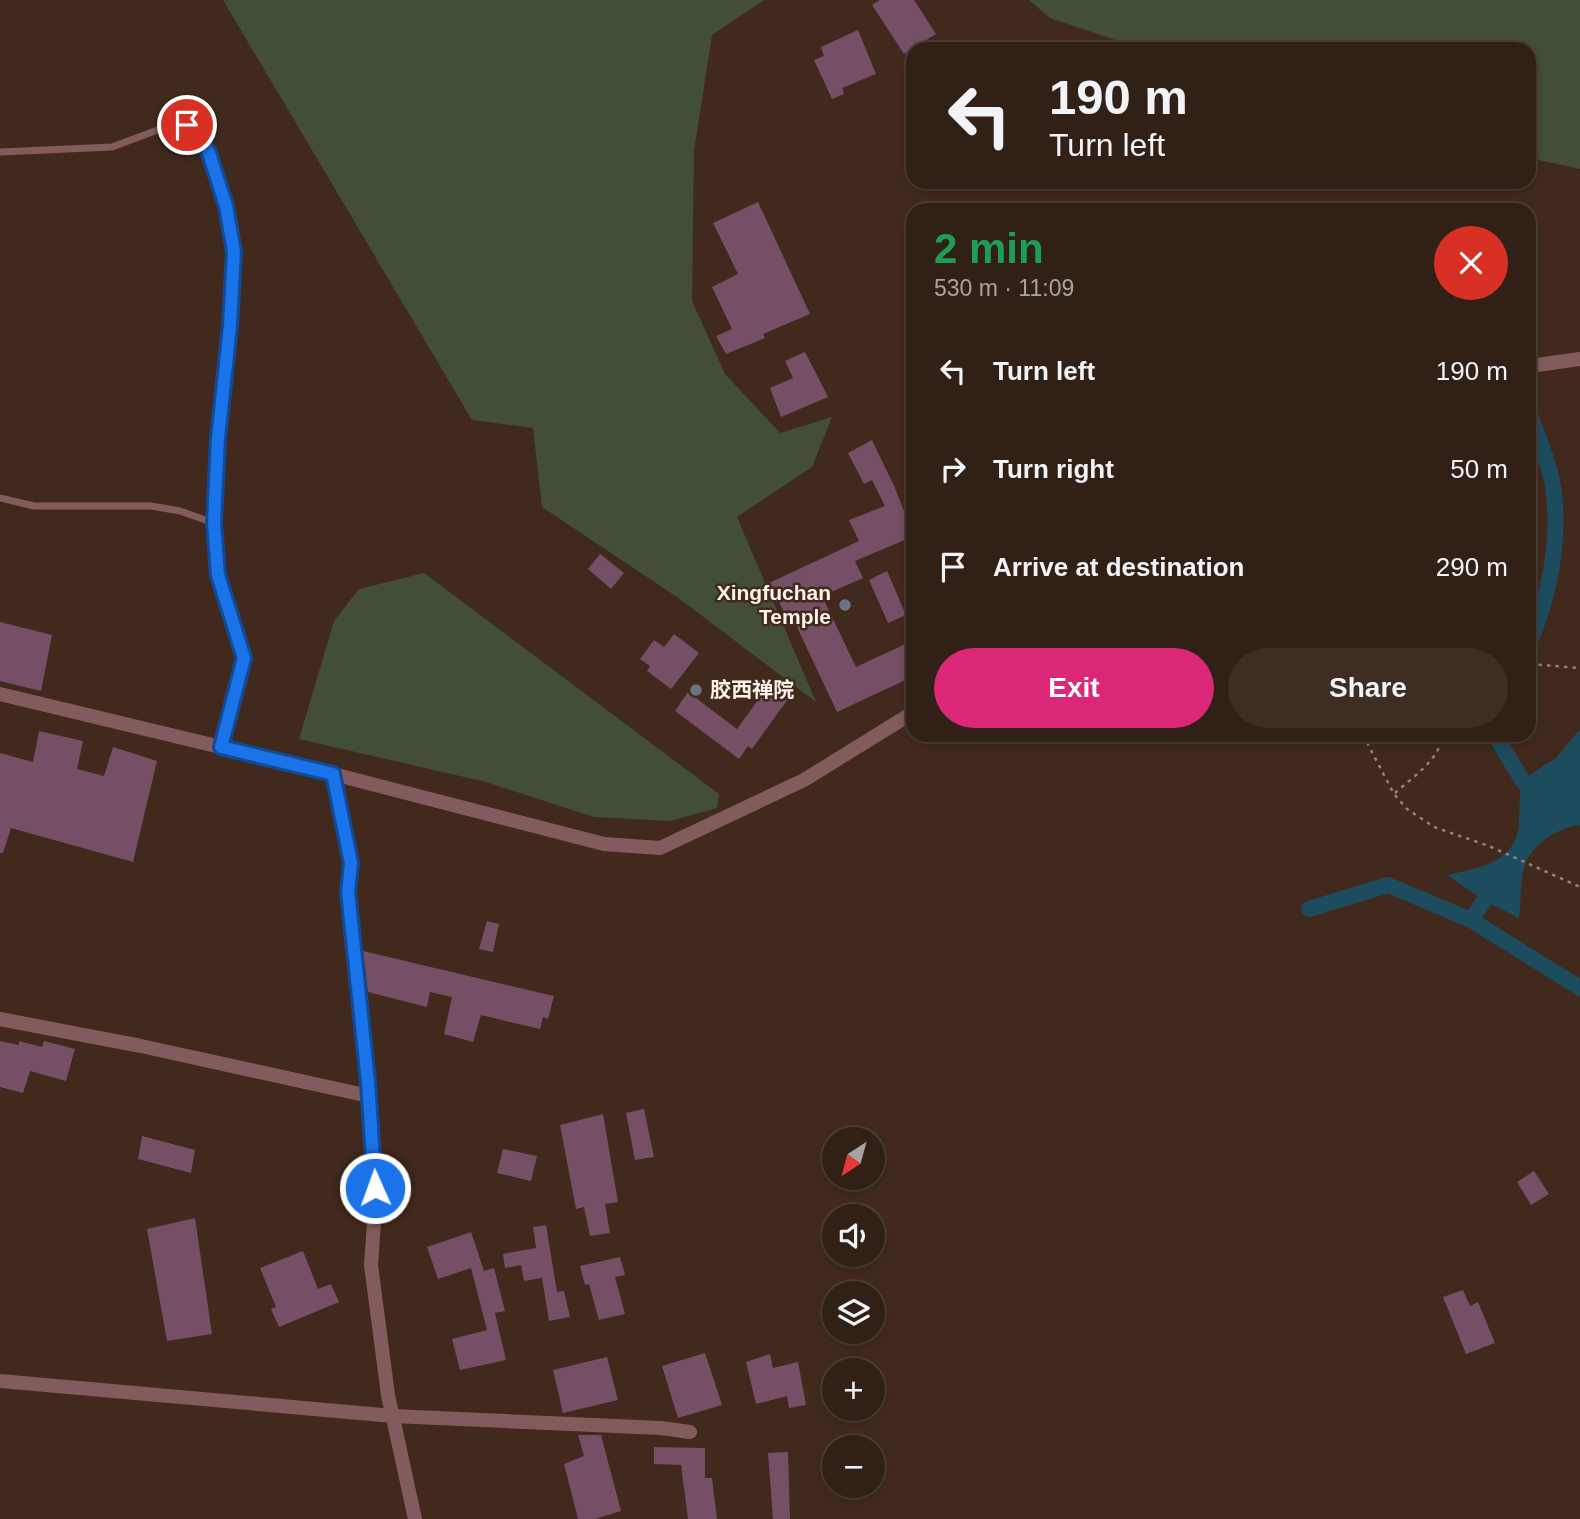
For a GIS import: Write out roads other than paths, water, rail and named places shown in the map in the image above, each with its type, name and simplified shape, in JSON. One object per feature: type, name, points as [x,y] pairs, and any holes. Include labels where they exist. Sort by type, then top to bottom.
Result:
[{"type":"street","points":[[1536,365],[1580,359]]},
{"type":"street","points":[[0,694],[333,774],[604,845],[660,848],[804,780],[906,717]]},
{"type":"street","points":[[333,774],[351,863],[348,892],[369,1096],[375,1209],[371,1265],[393,1416],[415,1519]]},
{"type":"street","points":[[0,1018],[369,1096]]},
{"type":"street","points":[[0,1381],[393,1416],[661,1428],[690,1432]]},
{"type":"lane","points":[[0,152],[112,147],[163,128],[187,125],[197,132],[209,153],[226,206],[234,252],[230,326],[218,439],[214,523],[218,575],[244,658],[221,747]]},
{"type":"lane","points":[[0,498],[34,506],[150,506],[180,511],[214,523]]},
{"type":"water","points":[[1580,729],[1580,825],[1555,833],[1532,851],[1524,867],[1519,918],[1485,901],[1447,875],[1493,862],[1510,848],[1519,825],[1522,780],[1556,758]]},
{"type":"waterway","points":[[1536,431],[1551,478],[1556,527],[1552,566],[1536,624]]},
{"type":"waterway","points":[[1499,742],[1522,780],[1536,794]]},
{"type":"waterway","points":[[1471,920],[1497,882]]},
{"type":"waterway","points":[[1309,909],[1388,885],[1471,920],[1580,988]]},
{"type":"place","name":"Xingfuchan Temple","points":[[845,605]]},
{"type":"place","name":"胶西禅院","points":[[696,690]]}]
